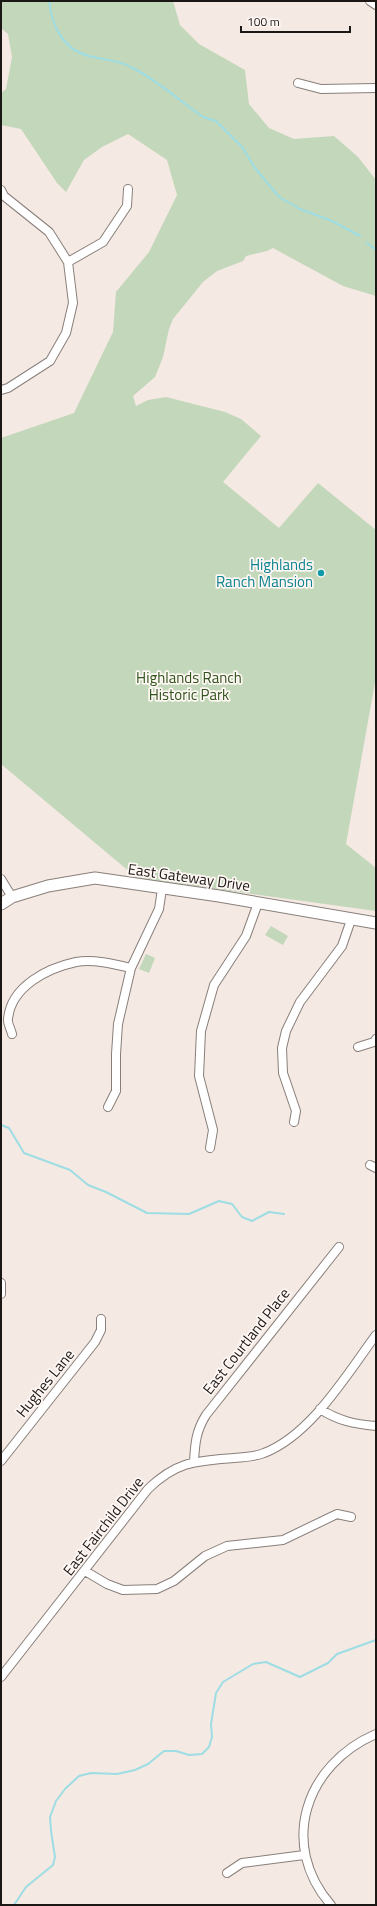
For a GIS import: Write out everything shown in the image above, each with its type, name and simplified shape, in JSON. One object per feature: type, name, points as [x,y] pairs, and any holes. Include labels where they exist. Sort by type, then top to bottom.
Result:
[{"type":"street","points":[[370,1],[376,5]]},
{"type":"street","points":[[298,83],[320,89],[376,88]]},
{"type":"street","points":[[68,262],[103,242],[126,206],[128,189]]},
{"type":"street","points":[[1,190],[4,196],[49,232],[68,262],[74,302],[66,333],[50,361],[8,388],[1,390]]},
{"type":"street","name":"East Gateway Drive","points":[[1,904],[12,897],[48,886],[95,878],[376,923]]},
{"type":"street","points":[[1,880],[12,897]]},
{"type":"street","points":[[108,1107],[116,1091],[118,1024],[131,968],[159,909],[162,889]]},
{"type":"street","points":[[210,1148],[214,1130],[199,1076],[202,1031],[214,985],[246,936],[258,903]]},
{"type":"street","points":[[294,1122],[296,1111],[283,1073],[282,1048],[286,1031],[300,1002],[342,946],[351,920]]},
{"type":"street","points":[[12,1034],[8,1020],[14,1001],[24,986],[44,972],[77,962],[105,962],[131,968]]},
{"type":"street","points":[[358,1047],[374,1042],[376,1039]]},
{"type":"street","name":"East Courtland Place","points":[[194,1462],[195,1439],[199,1426],[206,1415],[338,1247]]},
{"type":"street","points":[[1,1283],[1,1294]]},
{"type":"street","name":"Hughes Lane","points":[[1,1461],[95,1342],[101,1330],[101,1319]]},
{"type":"street","name":"East Fairchild Drive","points":[[1,1677],[148,1489],[159,1478],[181,1465],[194,1462],[246,1457],[264,1453],[295,1436],[320,1409],[376,1335]]},
{"type":"street","points":[[320,1409],[335,1419],[357,1424],[376,1426]]},
{"type":"street","points":[[85,1571],[107,1584],[123,1590],[157,1589],[174,1581],[205,1556],[227,1546],[283,1540],[337,1514],[351,1517]]},
{"type":"street","points":[[331,1905],[315,1882],[304,1855],[306,1815],[311,1797],[327,1768],[352,1746],[376,1734]]},
{"type":"street","points":[[228,1873],[242,1863],[304,1855]]},
{"type":"green space","name":"Highlands Ranch Historic Park","points":[[1,1],[173,1],[180,25],[199,44],[245,70],[249,104],[269,128],[294,139],[334,136],[358,157],[376,180],[376,296],[343,286],[273,248],[246,256],[243,261],[217,271],[203,282],[173,319],[169,329],[163,357],[155,377],[133,396],[136,406],[148,400],[166,397],[225,412],[241,419],[261,436],[223,482],[279,528],[318,483],[376,530],[376,677],[346,844],[376,868],[376,911],[137,878],[1,764],[1,438],[74,413],[113,332],[116,292],[149,252],[177,195],[167,160],[128,134],[102,147],[84,160],[66,192],[57,183],[21,129],[1,125],[1,93],[6,89],[12,57],[8,34],[1,28]]},
{"type":"green space","points":[[271,926],[288,936],[283,945],[265,935]]},
{"type":"green space","points":[[146,954],[155,958],[149,973],[139,969]]},
{"type":"waterway","points":[[49,1],[56,28],[60,36],[72,48],[89,56],[128,65],[160,85],[203,117],[216,121],[243,148],[255,168],[279,197],[300,209],[332,221],[360,236]]},
{"type":"waterway","points":[[367,243],[376,250]]},
{"type":"waterway","points":[[1,1125],[9,1128],[24,1153],[70,1170],[88,1185],[106,1192],[147,1213],[189,1214],[219,1201],[232,1204],[242,1217],[252,1221],[269,1212],[284,1214]]},
{"type":"waterway","points":[[14,1905],[26,1887],[53,1865],[55,1857],[50,1817],[56,1801],[65,1789],[79,1776],[91,1773],[117,1774],[135,1770],[148,1764],[164,1751],[176,1751],[189,1755],[202,1754],[209,1747],[212,1737],[211,1724],[216,1693],[223,1682],[253,1664],[266,1662],[300,1677],[328,1663],[337,1654],[376,1640]]},
{"type":"place","name":"Highlands Ranch Mansion","points":[[321,573]]}]
